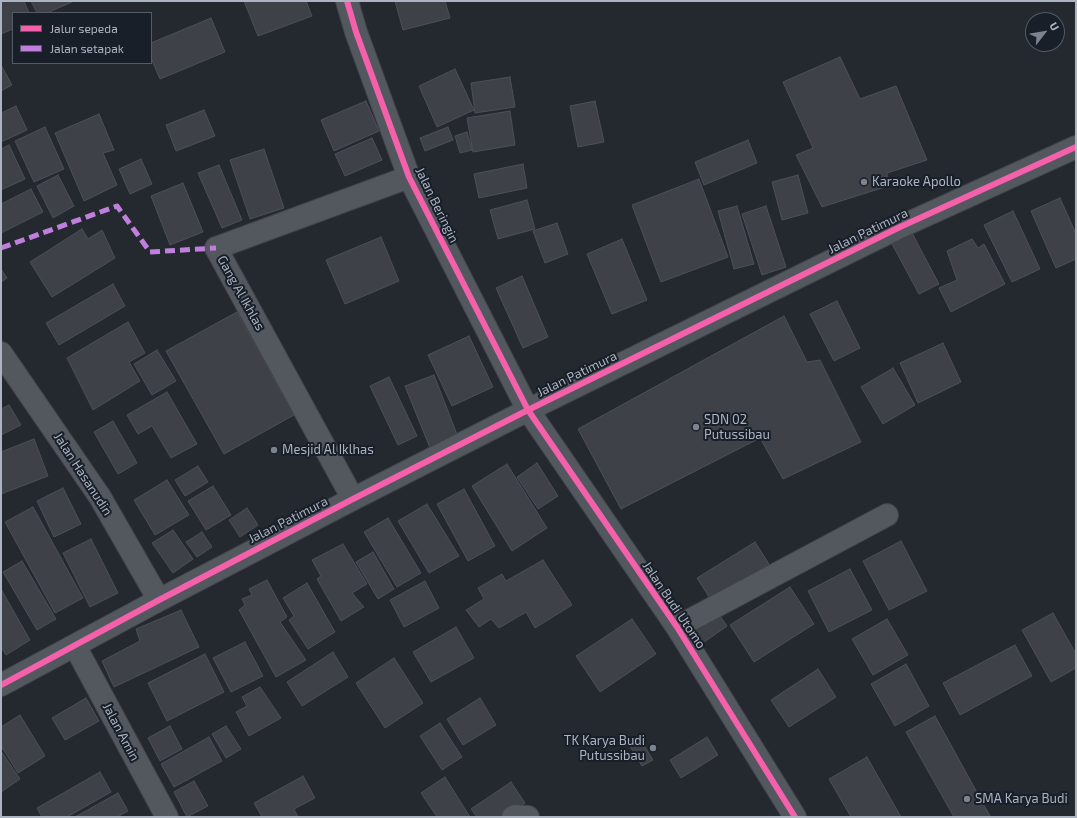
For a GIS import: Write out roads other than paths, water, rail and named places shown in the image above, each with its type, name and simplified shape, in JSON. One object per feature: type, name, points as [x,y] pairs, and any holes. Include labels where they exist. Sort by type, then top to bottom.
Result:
[{"type":"street","name":"Jalan Beringin","points":[[347,1],[356,32],[409,177],[528,410]]},
{"type":"street","name":"Jalan Patimura","points":[[1,685],[159,600],[528,410],[900,227],[1076,147]]},
{"type":"street","name":"Gang Al Ikhlas","points":[[353,499],[216,248],[409,177]]},
{"type":"street","name":"Jalan Hasanudin","points":[[1,353],[100,497],[159,600]]},
{"type":"street","name":"Jalan Budi Utomo","points":[[528,410],[677,627],[795,817]]},
{"type":"street","points":[[677,627],[887,515]]},
{"type":"street","name":"Jalan Amin","points":[[75,646],[167,817]]},
{"type":"street","points":[[513,817],[528,817]]},
{"type":"place","name":"Karaoke Apollo","points":[[864,182]]},
{"type":"place","name":"SDN 02 Putussibau","points":[[696,427]]},
{"type":"place","name":"Mesjid Al Iklhas","points":[[274,450]]},
{"type":"place","name":"TK Karya Budi Putussibau","points":[[653,748]]},
{"type":"place","name":"SMA Karya Budi","points":[[967,799]]}]
